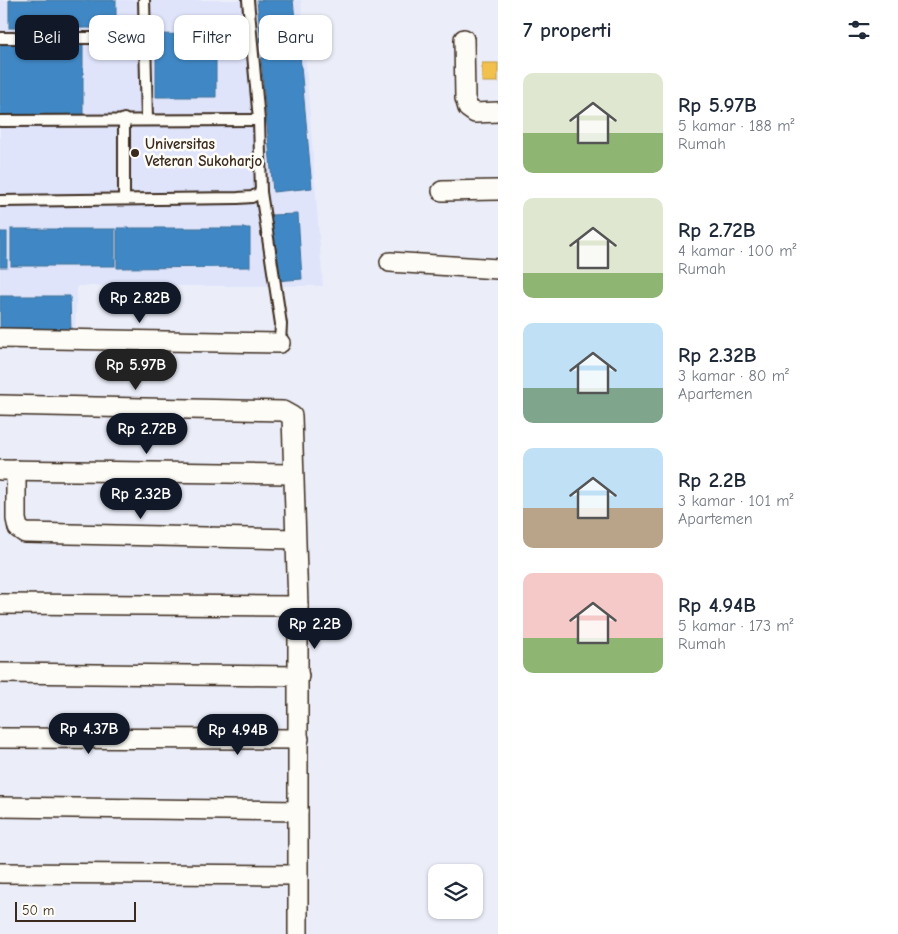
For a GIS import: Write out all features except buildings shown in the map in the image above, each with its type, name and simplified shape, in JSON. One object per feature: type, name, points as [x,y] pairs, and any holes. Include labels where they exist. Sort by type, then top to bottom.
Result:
[{"type":"street","points":[[464,39],[465,98],[468,108],[475,113],[498,112]]},
{"type":"street","points":[[442,191],[498,190]]},
{"type":"street","points":[[390,262],[498,269]]},
{"type":"street","points":[[0,338],[280,343]]},
{"type":"street","points":[[0,405],[283,411],[292,416],[298,606],[298,934]]},
{"type":"street","points":[[293,474],[8,470],[18,528],[25,533],[295,539]]},
{"type":"street","points":[[0,604],[298,606]]},
{"type":"street","points":[[0,673],[298,676]]},
{"type":"street","points":[[0,738],[299,740]]},
{"type":"street","points":[[0,807],[298,811]]},
{"type":"street","points":[[0,873],[297,875]]},
{"type":"lane","points":[[144,0],[144,15]]},
{"type":"lane","points":[[248,0],[259,120],[262,192],[282,324],[280,343]]},
{"type":"lane","points":[[0,38],[89,38]]},
{"type":"lane","points":[[146,60],[147,119]]},
{"type":"lane","points":[[0,121],[124,119],[259,120]]},
{"type":"lane","points":[[124,119],[124,199]]},
{"type":"lane","points":[[0,201],[245,198],[262,192]]},
{"type":"shaded area","name":"Universitas Veteran Sukoharjo","points":[[0,0],[9,0],[9,28],[15,28],[15,44],[0,44]]},
{"type":"shaded area","name":"Universitas Veteran Sukoharjo","points":[[116,0],[257,0],[259,60],[261,60],[273,192],[312,188],[300,60],[306,60],[323,286],[77,286],[75,333],[71,330],[70,296],[0,296],[0,267],[7,267],[7,232],[0,232],[0,117],[83,116],[83,44],[79,44],[79,28],[89,28],[89,60],[156,60],[156,97],[216,97],[215,60],[249,60],[249,15],[174,15],[174,35],[164,35],[164,15],[116,15]],"holes":[[[298,214],[302,279],[274,280],[271,215]],[[117,228],[250,228],[250,267],[117,268]]]},
{"type":"shaded area","name":"Universitas Veteran Sukoharjo","points":[[293,0],[301,0],[302,15],[295,15]]},
{"type":"place","name":"Universitas Veteran Sukoharjo","points":[[135,153]]}]
